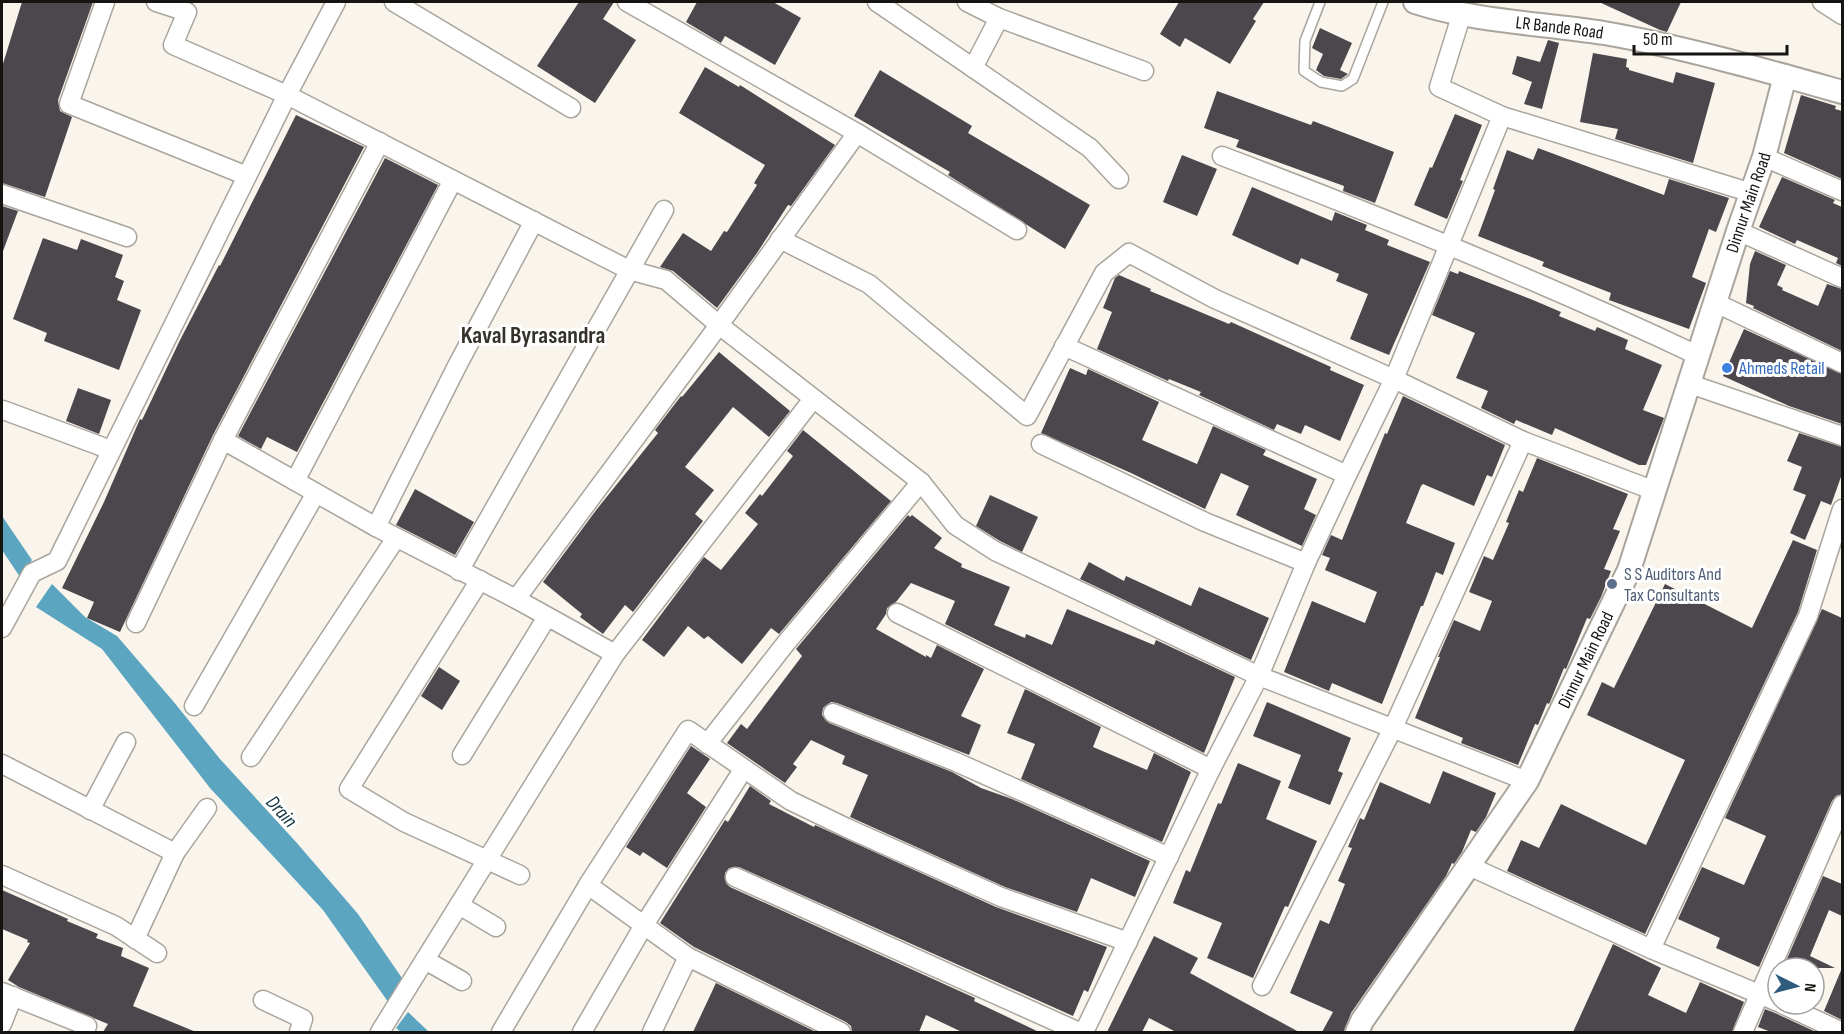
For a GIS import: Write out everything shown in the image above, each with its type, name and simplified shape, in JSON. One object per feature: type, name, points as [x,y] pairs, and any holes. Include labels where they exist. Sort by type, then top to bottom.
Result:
[{"type":"street","points":[[105,2],[69,104],[247,176]]},
{"type":"street","points":[[156,2],[187,12],[173,45],[287,95],[629,270],[666,280],[719,325],[921,482],[955,525],[995,551],[1259,676],[1527,781]]},
{"type":"street","points":[[2,628],[32,573],[57,561],[287,95],[336,2]]},
{"type":"street","points":[[394,2],[571,108]]},
{"type":"street","points":[[627,2],[857,133],[1017,230]]},
{"type":"street","points":[[877,2],[1090,148],[1119,179]]},
{"type":"street","points":[[967,2],[999,18],[1144,71]]},
{"type":"street","name":"LR Bande Road","points":[[1415,2],[1524,24],[1647,41],[1842,92]]},
{"type":"street","points":[[1822,2],[1842,15]]},
{"type":"street","points":[[1462,13],[1439,87],[1502,116],[1752,193]]},
{"type":"street","points":[[973,68],[999,18]]},
{"type":"street","name":"Dinnur Main Road","points":[[1357,1032],[1362,1021],[1527,781],[1629,570],[1764,157],[1785,76]]},
{"type":"street","points":[[735,877],[1082,1032],[1128,942],[1210,769],[1259,676],[1306,563],[1394,380],[1502,116]]},
{"type":"street","points":[[516,599],[719,325],[857,133]]},
{"type":"street","points":[[136,623],[223,440],[380,142]]},
{"type":"street","points":[[1222,156],[1450,246],[1619,318],[1699,356]]},
{"type":"street","points":[[1764,157],[1842,191]]},
{"type":"street","points":[[295,481],[453,180]]},
{"type":"street","points":[[2,194],[127,237]]},
{"type":"street","points":[[459,571],[664,210]]},
{"type":"street","points":[[376,527],[457,366],[534,221]]},
{"type":"street","points":[[1738,231],[1842,278]]},
{"type":"street","points":[[780,239],[869,284],[1027,416],[1104,273],[1129,253],[1215,299],[1523,441],[1655,491]]},
{"type":"street","points":[[1716,303],[1842,363]]},
{"type":"street","points":[[1064,346],[1347,475]]},
{"type":"street","points":[[1690,384],[1842,436]]},
{"type":"street","points":[[380,1032],[615,654],[813,399]]},
{"type":"street","points":[[3,410],[111,450]]},
{"type":"street","points":[[223,440],[376,527],[516,599],[615,654]]},
{"type":"street","points":[[1262,986],[1393,728],[1523,441]]},
{"type":"street","points":[[1041,444],[1205,522],[1306,563]]},
{"type":"street","points":[[707,744],[786,643],[921,482]]},
{"type":"street","points":[[194,706],[316,493]]},
{"type":"street","points":[[1651,949],[1808,616],[1842,517]]},
{"type":"street","points":[[251,757],[396,537]]},
{"type":"street","points":[[480,580],[349,789],[404,822],[520,875]]},
{"type":"street","points":[[897,613],[1210,769]]},
{"type":"street","points":[[462,755],[547,616]]},
{"type":"street","points":[[833,713],[956,762],[1168,857]]},
{"type":"street","points":[[501,1032],[588,885],[688,730],[791,801],[1001,897],[1128,942]]},
{"type":"street","points":[[90,810],[126,742]]},
{"type":"street","points":[[2,764],[175,853]]},
{"type":"street","points":[[582,1032],[644,925],[744,770]]},
{"type":"street","points":[[1743,1032],[1842,805]]},
{"type":"street","points":[[135,939],[175,853],[207,808]]},
{"type":"street","points":[[1469,866],[1651,949],[1766,997]]},
{"type":"street","points":[[2,875],[116,926],[157,953]]},
{"type":"street","points":[[588,885],[688,957],[841,1032]]},
{"type":"street","points":[[459,905],[496,927]]},
{"type":"street","points":[[652,1032],[688,957]]},
{"type":"street","points":[[425,960],[462,981]]},
{"type":"street","points":[[2,1024],[7,994],[87,1026],[84,1032]]},
{"type":"street","points":[[262,1000],[303,1019],[299,1032]]},
{"type":"street","points":[[1808,1016],[1842,1032]]},
{"type":"lane","points":[[1320,2],[1305,41],[1304,70],[1321,82],[1342,86],[1353,79],[1383,2]]},
{"type":"water","points":[[2,516],[32,560],[20,577],[2,550]]},
{"type":"water","points":[[52,584],[85,617],[117,636],[220,759],[358,914],[404,981],[391,1006],[323,910],[210,788],[102,649],[36,607]]},
{"type":"water","points":[[408,1012],[429,1032],[401,1032],[396,1028]]},
{"type":"building","points":[[22,2],[93,2],[58,100],[60,111],[72,117],[45,197],[2,183],[2,67]]},
{"type":"building","points":[[579,2],[614,2],[603,19],[636,40],[595,103],[537,66]]},
{"type":"building","points":[[697,2],[773,2],[801,18],[775,65],[725,36],[721,43],[686,22]]},
{"type":"building","points":[[1179,2],[1264,2],[1253,19],[1256,21],[1230,64],[1185,38],[1180,47],[1160,34]]},
{"type":"building","points":[[1599,2],[1681,2],[1667,32]]},
{"type":"building","points":[[1320,28],[1352,43],[1340,70],[1348,74],[1341,79],[1324,76],[1316,70],[1323,54],[1312,48]]},
{"type":"building","points":[[1548,40],[1559,43],[1542,109],[1524,104],[1532,82],[1512,74],[1517,56],[1540,62]]},
{"type":"building","points":[[1593,53],[1627,59],[1626,67],[1629,70],[1673,83],[1676,72],[1715,83],[1693,163],[1615,139],[1618,129],[1580,122]]},
{"type":"building","points":[[705,67],[739,87],[740,85],[835,145],[791,206],[788,205],[717,308],[673,271],[660,267],[683,233],[711,251],[724,231],[727,232],[757,185],[754,183],[765,165],[679,113]]},
{"type":"building","points":[[880,70],[972,126],[968,133],[1090,205],[1065,249],[948,175],[950,172],[854,116]]},
{"type":"building","points":[[1217,91],[1311,125],[1313,121],[1394,152],[1375,203],[1343,191],[1344,186],[1236,147],[1239,140],[1204,128]]},
{"type":"building","points":[[1801,95],[1836,106],[1835,109],[1842,111],[1842,179],[1784,153]]},
{"type":"building","points":[[1455,114],[1482,125],[1447,219],[1414,205]]},
{"type":"building","points":[[296,115],[364,147],[213,435],[120,632],[87,618],[94,602],[62,588],[104,502],[140,419],[142,420],[180,340]]},
{"type":"building","points":[[1538,148],[1664,195],[1669,179],[1729,198],[1716,232],[1709,229],[1692,277],[1706,283],[1689,329],[1609,300],[1611,293],[1542,266],[1544,262],[1478,236],[1507,150],[1533,160]]},
{"type":"building","points":[[1182,155],[1217,169],[1197,216],[1163,202]]},
{"type":"building","points":[[385,158],[438,185],[297,452],[267,437],[261,449],[238,436]]},
{"type":"building","points":[[1782,177],[1835,200],[1833,203],[1842,207],[1842,266],[1836,263],[1838,258],[1797,240],[1795,244],[1759,227]]},
{"type":"building","points":[[1252,187],[1332,221],[1335,212],[1367,225],[1365,230],[1389,240],[1387,245],[1430,262],[1389,355],[1350,339],[1368,294],[1336,281],[1339,274],[1301,258],[1298,265],[1232,235]]},
{"type":"building","points":[[2,206],[18,211],[3,251],[2,251]]},
{"type":"building","points":[[43,238],[77,250],[81,239],[123,255],[115,277],[124,281],[117,300],[141,310],[119,370],[44,341],[47,333],[13,319]]},
{"type":"building","points":[[1755,251],[1786,265],[1777,285],[1783,288],[1782,290],[1818,306],[1827,284],[1842,289],[1842,351],[1746,303],[1750,264]]},
{"type":"building","points":[[1450,271],[1458,274],[1459,271],[1533,300],[1561,312],[1559,316],[1595,331],[1597,327],[1628,340],[1625,349],[1662,365],[1643,410],[1664,418],[1646,465],[1639,465],[1555,428],[1552,435],[1516,420],[1514,424],[1481,408],[1488,391],[1456,378],[1475,333],[1432,315]]},
{"type":"building","points":[[1119,275],[1151,289],[1150,291],[1229,324],[1231,322],[1331,367],[1330,370],[1364,385],[1340,441],[1305,425],[1301,434],[1277,424],[1274,430],[1199,395],[1201,392],[1169,379],[1168,381],[1097,349],[1112,312],[1103,308],[1115,278]]},
{"type":"building","points":[[1744,329],[1842,374],[1842,424],[1789,406],[1723,376]]},
{"type":"building","points":[[719,352],[790,411],[769,437],[733,407],[685,467],[714,490],[695,514],[703,521],[633,612],[625,605],[603,634],[580,617],[582,614],[543,582],[597,509],[658,433],[655,430],[681,396]]},
{"type":"building","points":[[1070,368],[1086,375],[1088,369],[1159,402],[1142,440],[1197,464],[1213,426],[1266,450],[1263,455],[1317,479],[1304,509],[1316,515],[1302,546],[1236,515],[1249,486],[1221,473],[1205,509],[1041,433]]},
{"type":"building","points":[[78,388],[111,400],[99,434],[66,421]]},
{"type":"building","points":[[1403,396],[1505,445],[1492,477],[1487,475],[1474,506],[1423,484],[1421,486],[1406,523],[1455,543],[1443,575],[1436,572],[1382,704],[1332,683],[1329,691],[1284,672],[1312,601],[1365,623],[1377,592],[1325,570],[1330,558],[1322,555],[1331,535],[1342,540],[1385,433],[1387,434]]},
{"type":"building","points":[[803,430],[891,501],[779,634],[771,628],[742,664],[708,636],[704,639],[688,626],[664,657],[642,640],[704,557],[721,570],[758,524],[745,513],[760,494],[762,496],[793,456],[787,451]]},
{"type":"building","points":[[1799,433],[1842,447],[1842,474],[1831,505],[1821,501],[1805,540],[1790,533],[1806,495],[1793,490],[1802,467],[1787,461]]},
{"type":"building","points":[[1537,458],[1628,494],[1613,529],[1620,531],[1604,569],[1611,571],[1601,597],[1590,619],[1587,618],[1566,669],[1564,668],[1538,725],[1535,724],[1518,765],[1461,743],[1463,738],[1415,718],[1454,620],[1480,631],[1492,601],[1469,592],[1484,556],[1493,560],[1509,523],[1506,522],[1519,490],[1523,492]]},
{"type":"building","points":[[415,489],[474,522],[455,555],[396,525]]},
{"type":"building","points":[[990,495],[1038,517],[1022,552],[976,526]]},
{"type":"building","points":[[908,515],[910,517],[912,515],[942,538],[934,548],[962,564],[961,567],[1010,587],[994,625],[1025,638],[1026,634],[1052,645],[1067,609],[1154,645],[1156,640],[1235,677],[1204,753],[945,624],[955,601],[911,583],[896,602],[887,608],[886,614],[876,629],[926,657],[926,655],[931,658],[937,645],[984,669],[961,716],[981,725],[969,755],[837,703],[831,702],[823,708],[822,715],[829,723],[952,772],[981,788],[1012,799],[1150,861],[1135,897],[1091,878],[1077,912],[1005,887],[850,817],[868,775],[842,764],[845,756],[811,740],[793,764],[797,767],[785,783],[727,743],[741,724],[747,729],[802,656],[796,649]]},
{"type":"building","points":[[1793,540],[1817,550],[1798,612],[1645,934],[1507,871],[1521,840],[1539,848],[1561,804],[1646,845],[1685,760],[1587,715],[1602,682],[1614,688],[1665,584],[1752,628]]},
{"type":"building","points":[[1089,562],[1124,581],[1126,576],[1191,606],[1199,587],[1269,618],[1251,660],[1080,579]]},
{"type":"building","points":[[1822,609],[1842,618],[1842,794],[1836,796],[1832,801],[1759,967],[1716,948],[1720,938],[1678,919],[1702,867],[1744,885],[1766,836],[1725,818]]},
{"type":"building","points":[[439,667],[460,681],[442,710],[421,696]]},
{"type":"building","points":[[1025,689],[1101,727],[1093,747],[1147,770],[1154,753],[1191,772],[1162,842],[1021,779],[1035,744],[1007,733]]},
{"type":"building","points":[[1267,702],[1351,738],[1338,771],[1343,773],[1330,805],[1288,788],[1301,755],[1253,736]]},
{"type":"building","points":[[691,746],[710,759],[687,793],[706,807],[667,868],[643,852],[640,856],[626,847]]},
{"type":"building","points":[[1238,763],[1281,781],[1266,819],[1317,841],[1253,978],[1207,958],[1222,923],[1173,903],[1186,870],[1190,872],[1218,803],[1221,804]]},
{"type":"building","points":[[1443,771],[1496,793],[1486,817],[1476,832],[1471,830],[1462,852],[1454,864],[1452,863],[1446,876],[1351,1013],[1344,1032],[1322,1032],[1333,1012],[1290,993],[1320,920],[1329,924],[1345,884],[1338,881],[1352,848],[1348,847],[1360,818],[1364,820],[1380,782],[1430,804]]},
{"type":"building","points":[[750,786],[771,801],[769,804],[814,827],[815,825],[996,907],[1107,947],[1088,992],[1084,990],[1073,1016],[739,867],[729,868],[725,873],[726,883],[730,887],[975,998],[974,1001],[1039,1032],[962,1032],[926,1015],[919,1032],[852,1032],[851,1026],[846,1022],[694,947],[660,923],[725,820],[728,822]]},
{"type":"building","points":[[1823,876],[1842,884],[1842,916],[1829,910],[1810,956],[1788,956]]},
{"type":"building","points":[[2,890],[98,934],[96,938],[123,948],[121,956],[149,968],[133,1006],[196,1032],[103,1032],[108,1024],[19,987],[8,980],[30,943],[2,929]]},
{"type":"building","points":[[1154,936],[1198,958],[1190,973],[1299,1032],[1176,1032],[1149,1018],[1142,1032],[1107,1032]]},
{"type":"building","points":[[1613,944],[1661,968],[1648,995],[1686,1013],[1700,982],[1744,1002],[1732,1032],[1573,1032]]},
{"type":"building","points":[[1842,968],[1842,1020],[1826,1012],[1826,1006]]},
{"type":"building","points":[[716,983],[816,1032],[693,1032]]},
{"type":"building","points":[[1765,1009],[1766,1016],[1781,1016],[1816,1032],[1771,1032],[1758,1027]]},
{"type":"place","name":"Ahmeds Retail","points":[[1727,368]]},
{"type":"place","name":"S S Auditors And Tax Consultants","points":[[1612,584]]},
{"type":"district","name":"Kaval Byrasandra","points":[[533,335]]},
{"type":"water label","name":"Drain","points":[[282,811]]}]
